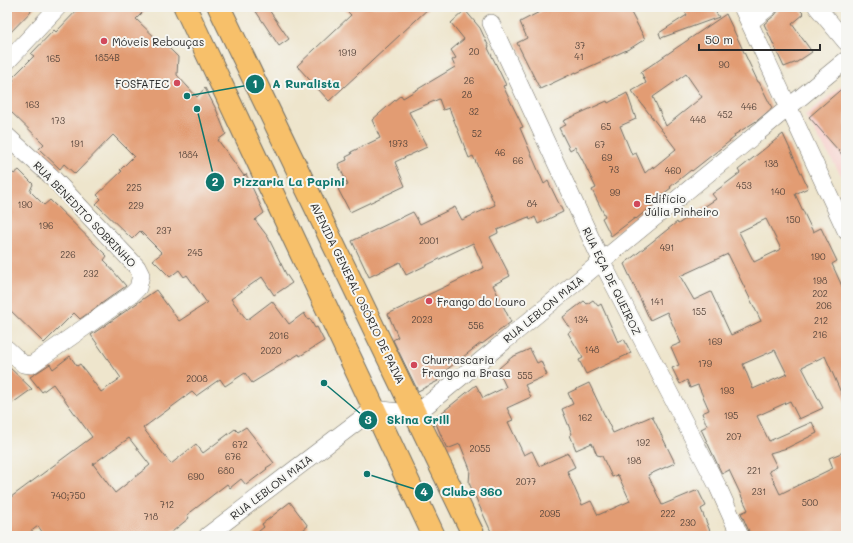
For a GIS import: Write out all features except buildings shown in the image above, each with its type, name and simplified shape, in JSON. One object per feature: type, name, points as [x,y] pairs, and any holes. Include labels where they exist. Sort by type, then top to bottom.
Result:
[{"type":"main road","points":[[185,7],[434,536]]},
{"type":"main road","name":"AVENIDA GENERAL OSÓRIO DE PAIVA","points":[[219,7],[474,536]]},
{"type":"main road","points":[[230,101],[257,85]]},
{"type":"street","points":[[7,62],[58,7]]},
{"type":"street","points":[[742,7],[846,231]]},
{"type":"street","points":[[750,7],[756,18],[769,7]]},
{"type":"street","points":[[817,7],[846,42]]},
{"type":"street","name":"RUA EÇA DE QUEIROZ","points":[[491,22],[602,262],[718,487],[740,536]]},
{"type":"street","name":"RUA LEBLON MAIA","points":[[416,414],[846,60]]},
{"type":"street","name":"RUA BENEDITO SOBRINHO","points":[[7,136],[52,177],[137,267],[141,275],[138,288],[132,294],[28,366],[23,364],[7,349]]},
{"type":"street","points":[[374,409],[416,414]]},
{"type":"street","name":"RUA LEBLON MAIA","points":[[208,536],[374,409]]},
{"type":"shaded area","points":[[846,82],[846,183],[805,116]]},
{"type":"place","name":"Móveis Rebouças","points":[[104,41]]},
{"type":"place","name":"FOSFATEC","points":[[177,83]]},
{"type":"place","name":"A Ruralista","points":[[187,96]]},
{"type":"place","name":"Pizzaria La Papini","points":[[197,109]]},
{"type":"place","name":"Edifício Júlia Pinheiro","points":[[637,204]]},
{"type":"place","name":"Frango do Louro","points":[[429,301]]},
{"type":"place","name":"Churrascaria Frango na Brasa","points":[[414,365]]},
{"type":"place","name":"Skina Grill","points":[[324,383]]},
{"type":"place","name":"Clube 360","points":[[367,474]]}]
